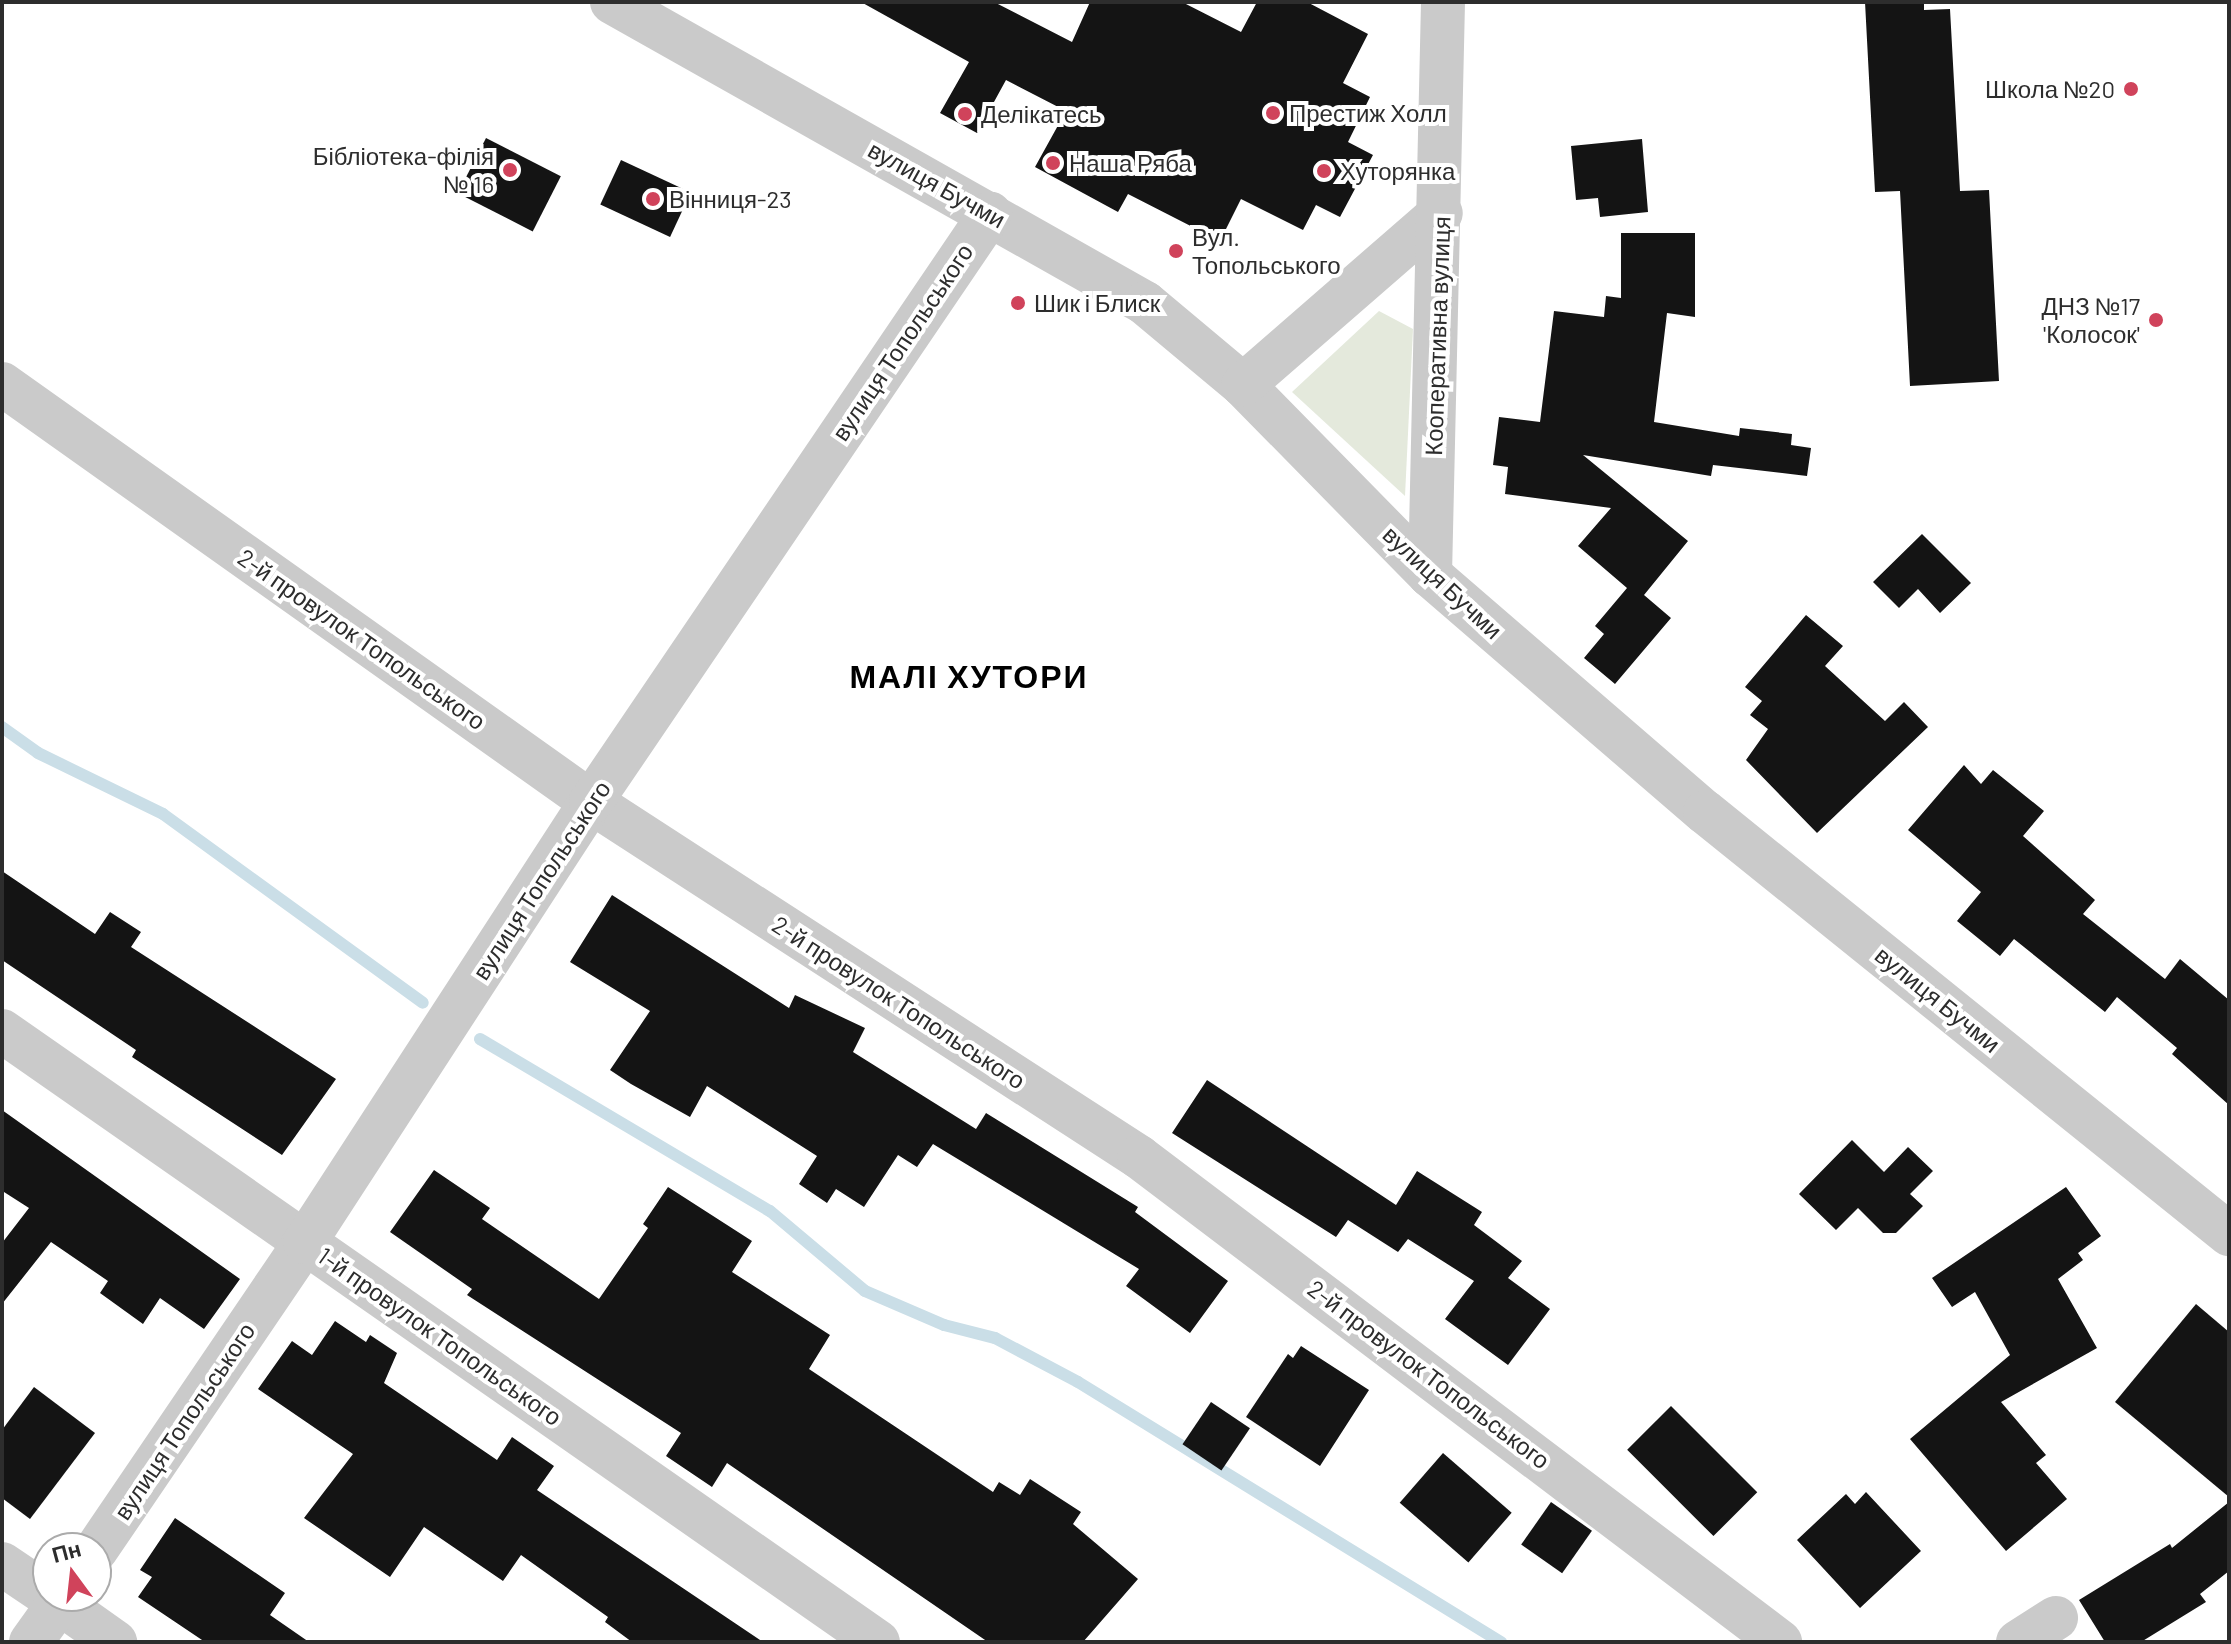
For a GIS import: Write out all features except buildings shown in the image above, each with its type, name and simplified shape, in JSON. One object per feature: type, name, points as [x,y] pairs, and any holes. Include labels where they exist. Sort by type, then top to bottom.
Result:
[{"type":"street","name":"вулиця Бучми","points":[[612,2],[1145,303],[1243,385],[1430,575],[1705,812],[2229,1234]]},
{"type":"street","name":"Кооперативна вулиця","points":[[1430,575],[1441,213],[1443,2]]},
{"type":"street","points":[[1243,385],[1441,213]]},
{"type":"street","name":"вулиця Топольського","points":[[108,1532],[305,1242],[591,802],[990,214]]},
{"type":"street","name":"2-й провулок Топольського","points":[[2,384],[591,802],[1139,1157],[1780,1642]]},
{"type":"street","name":"1-й провулок Топольського","points":[[2,1031],[878,1642]]},
{"type":"street","points":[[2,1564],[32,1583]]},
{"type":"street","points":[[31,1642],[47,1612]]},
{"type":"street","points":[[75,1612],[115,1642]]},
{"type":"street","points":[[2018,1642],[2056,1618]]},
{"type":"shaded area","points":[[1379,311],[1413,329],[1405,496],[1292,392]]},
{"type":"waterway","points":[[2,727],[38,753],[163,814],[423,1003]]},
{"type":"waterway","points":[[480,1039],[770,1211],[865,1291],[944,1325],[995,1338],[1078,1382],[1501,1642]]},
{"type":"place","name":"Школа №20","points":[[2131,89]]},
{"type":"place","name":"Престиж Холл","points":[[1273,113]]},
{"type":"place","name":"Делікатесь","points":[[965,114]]},
{"type":"place","name":"Наша Ряба","points":[[1053,163]]},
{"type":"place","name":"Бібліотека-філія № 16","points":[[510,170]]},
{"type":"place","name":"Хуторянка","points":[[1324,171]]},
{"type":"place","name":"Вінниця-23","points":[[653,199]]},
{"type":"place","name":"Вул. Топольського","points":[[1176,251]]},
{"type":"place","name":"Шик і Блиск","points":[[1018,303]]},
{"type":"place","name":"ДНЗ №17 'Колосок'","points":[[2156,320]]},
{"type":"district","name":"МАЛІ ХУТОРИ","points":[[969,675]]}]
